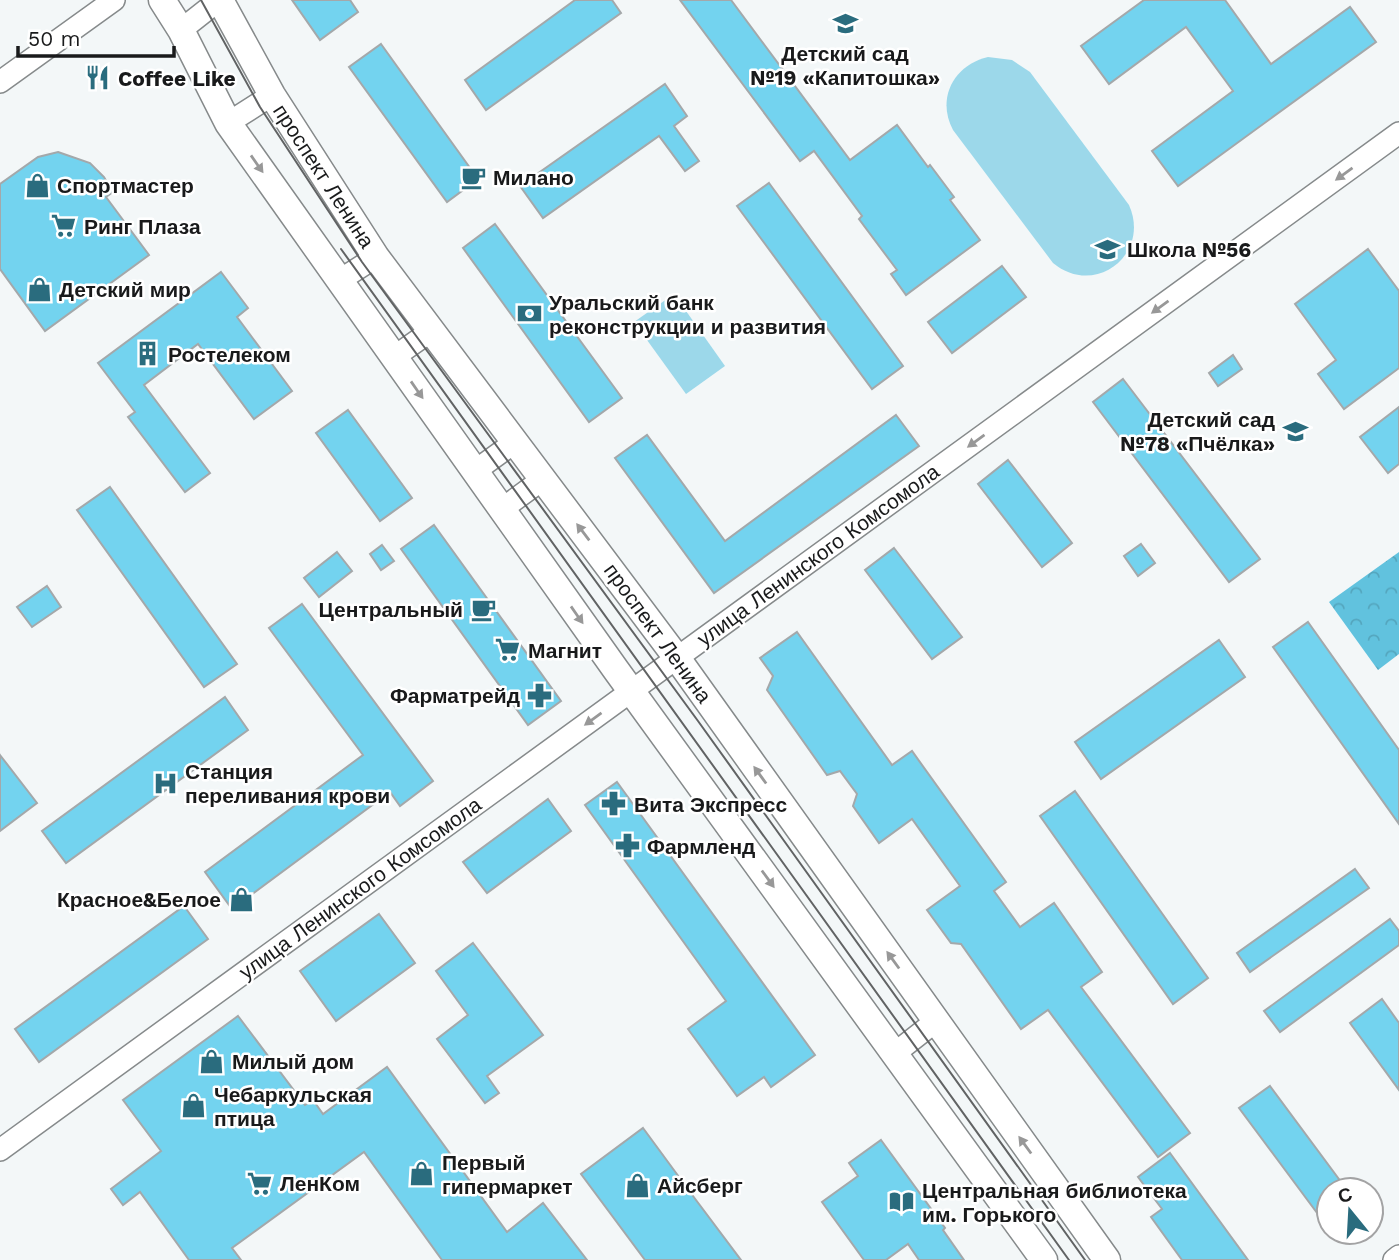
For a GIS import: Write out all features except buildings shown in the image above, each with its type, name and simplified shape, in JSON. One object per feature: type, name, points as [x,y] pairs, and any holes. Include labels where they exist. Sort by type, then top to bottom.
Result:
[{"type":"main road","name":"проспект Ленина","points":[[162,0],[181,30],[228,123],[632,691],[1044,1260]]},
{"type":"main road","name":"проспект Ленина","points":[[220,0],[272,95],[376,257],[677,658],[1107,1260]]},
{"type":"street","points":[[0,82],[114,0]]},
{"type":"street","points":[[181,30],[220,0]]},
{"type":"street","points":[[228,123],[272,95]]},
{"type":"street","name":"улица Ленинского Комсомола","points":[[0,1150],[1399,134]]},
{"type":"street","points":[[340,280],[376,257]]},
{"type":"street","points":[[394,356],[431,331]]},
{"type":"street","points":[[475,471],[515,442]]},
{"type":"street","points":[[502,509],[543,479]]},
{"type":"street","points":[[894,1054],[936,1021]]},
{"type":"street","points":[[1394,1260],[1399,1256]]},
{"type":"green space","points":[[1399,552],[1399,654],[1378,670],[1329,602]]},
{"type":"shaded area","points":[[988,57],[1012,60],[1030,72],[1129,205],[1134,223],[1132,240],[1126,254],[1115,265],[1101,273],[1086,276],[1069,273],[1053,263],[953,130],[947,106],[951,84],[966,67]]},
{"type":"shaded area","points":[[674,294],[725,366],[686,394],[634,322]]},
{"type":"tram line","points":[[201,0],[260,107],[362,262],[698,721],[1085,1260]]},
{"type":"tram line","points":[[341,249],[1069,1260]]},
{"type":"place","name":"Детский сад №19 «Капитошка»","points":[[845,24]]},
{"type":"place","name":"Coffee Like","points":[[98,78]]},
{"type":"place","name":"Милано","points":[[473,177]]},
{"type":"place","name":"Спортмастер","points":[[37,185]]},
{"type":"place","name":"Ринг Плаза","points":[[64,226]]},
{"type":"place","name":"Школа №56","points":[[1107,249]]},
{"type":"place","name":"Детский мир","points":[[39,289]]},
{"type":"place","name":"Уральский банк реконструкции и развития","points":[[529,314]]},
{"type":"place","name":"Ростелеком","points":[[148,354]]},
{"type":"place","name":"Детский сад №78 «Пчёлка»","points":[[1295,431]]},
{"type":"place","name":"Центральный","points":[[483,609]]},
{"type":"place","name":"Магнит","points":[[508,650]]},
{"type":"place","name":"Фарматрейд","points":[[540,695]]},
{"type":"place","name":"Станция переливания крови","points":[[165,783]]},
{"type":"place","name":"Вита Экспресс","points":[[614,804]]},
{"type":"place","name":"Фармленд","points":[[627,846]]},
{"type":"place","name":"Красное&Белое","points":[[241,899]]},
{"type":"place","name":"Милый дом","points":[[212,1061]]},
{"type":"place","name":"Чебаркульская птица","points":[[194,1106]]},
{"type":"place","name":"Первый гипермаркет","points":[[422,1174]]},
{"type":"place","name":"ЛенКом","points":[[260,1183]]},
{"type":"place","name":"Айсберг","points":[[637,1185]]},
{"type":"place","name":"Центральная библиотека им. Горького","points":[[902,1202]]}]
